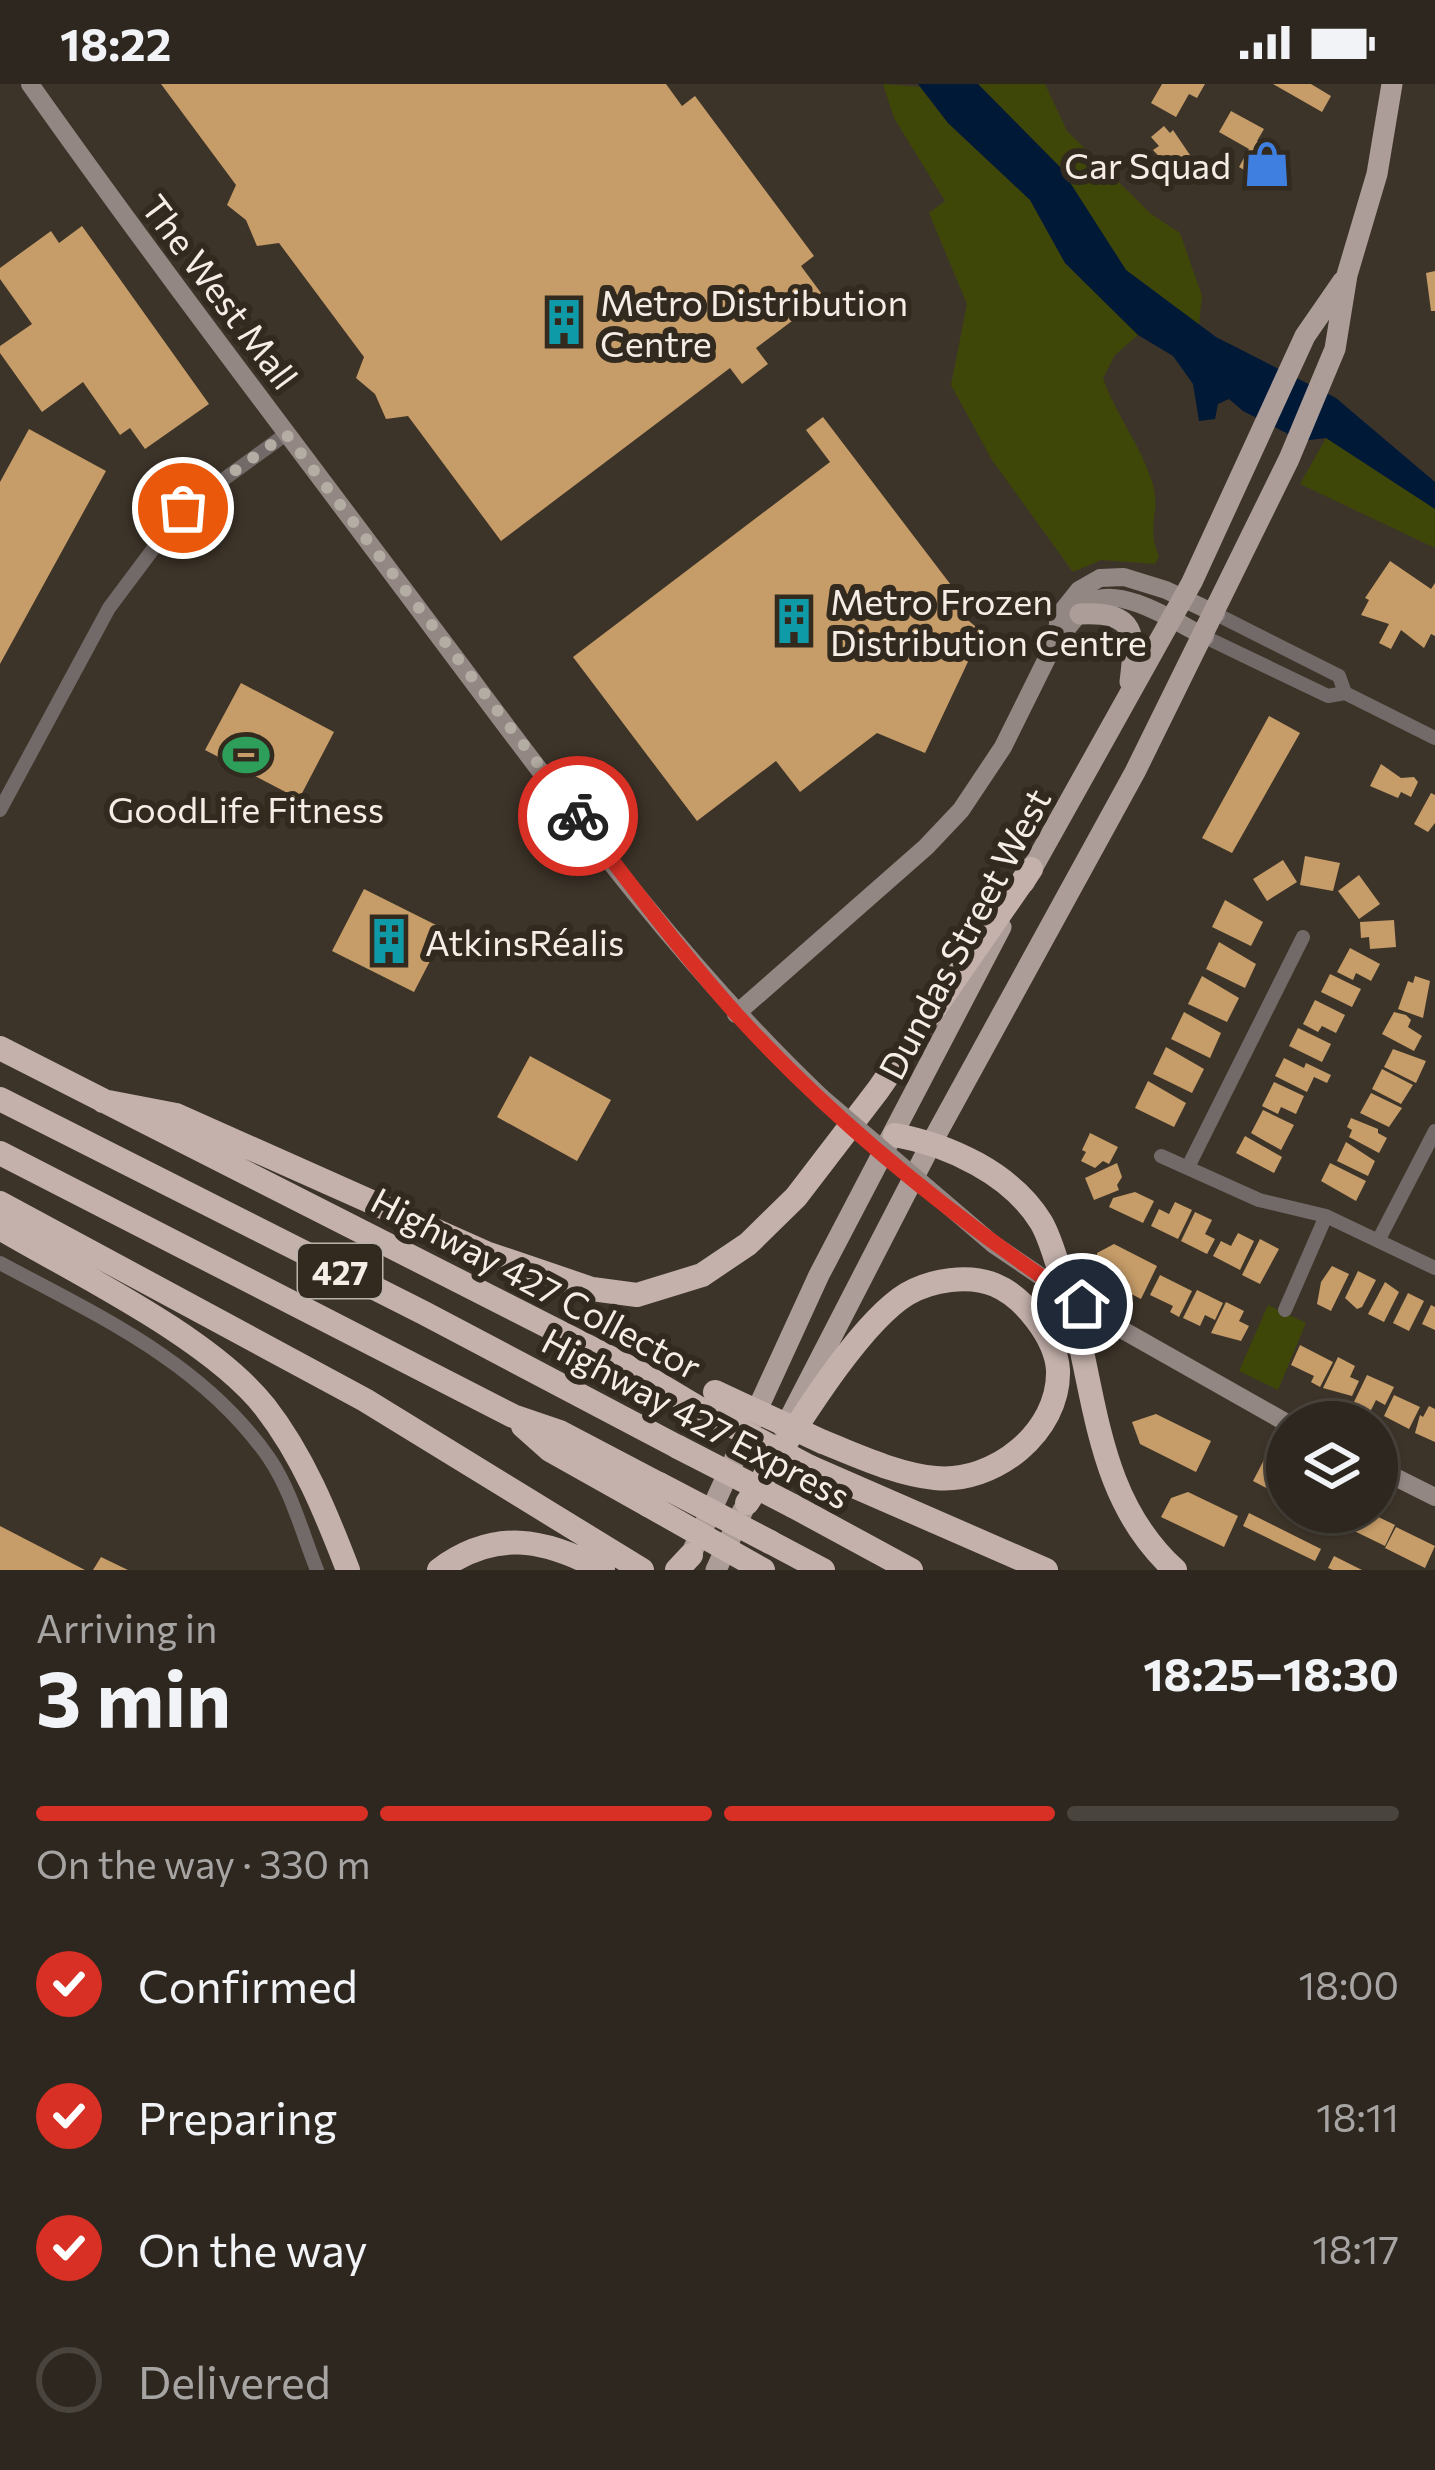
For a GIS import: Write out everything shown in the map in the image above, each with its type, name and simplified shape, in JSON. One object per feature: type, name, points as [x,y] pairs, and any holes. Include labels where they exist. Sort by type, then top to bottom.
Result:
[{"type":"highway","points":[[103,1101],[176,1115],[486,1253],[592,1289],[637,1295],[702,1275],[748,1244],[796,1197],[878,1090],[1031,869]]},
{"type":"highway","name":"Highway 427 Collector","points":[[0,1048],[640,1373],[708,1401],[847,1486],[1046,1570]]},
{"type":"highway","name":"Highway 427 Express","points":[[0,1099],[383,1292],[911,1570]]},
{"type":"highway","points":[[895,1135],[932,1142],[990,1172],[1042,1223],[1071,1302],[1096,1418],[1122,1504],[1154,1551],[1175,1570]]},
{"type":"highway","name":"427","points":[[0,1153],[513,1416],[560,1432],[653,1494],[770,1542],[823,1570]]},
{"type":"highway","points":[[0,1203],[266,1343],[601,1560]]},
{"type":"highway","points":[[0,1228],[206,1351],[263,1404],[300,1458],[348,1570]]},
{"type":"highway","points":[[708,1401],[823,1442],[886,1467],[938,1478],[975,1474],[1005,1462],[1051,1410],[1058,1369],[1047,1334],[1020,1303],[995,1285],[957,1279],[906,1295],[862,1335],[746,1503]]},
{"type":"highway","points":[[847,1486],[899,1517],[1016,1570]]},
{"type":"highway","points":[[653,1494],[763,1570]]},
{"type":"highway","points":[[439,1570],[464,1551],[507,1541],[541,1544],[642,1570]]},
{"type":"main road","name":"The West Mall","points":[[30,84],[487,699],[736,1014],[821,1097],[994,1244],[1105,1320],[1266,1411]]},
{"type":"main road","points":[[1347,275],[1377,174],[1393,84]]},
{"type":"main road","name":"Dundas Street West","points":[[684,1565],[819,1274],[1031,869],[1184,598],[1305,336],[1347,275]]},
{"type":"main road","name":"Dundas Street West","points":[[716,1570],[932,1142],[1205,638],[1336,349],[1347,275]]},
{"type":"main road","points":[[736,1014],[926,848],[961,810],[1003,748],[1056,640],[1059,615],[1094,580],[1124,577],[1216,614]]},
{"type":"main road","points":[[1056,640],[1094,600],[1114,597],[1205,638]]},
{"type":"main road","points":[[1080,614],[1106,613],[1127,625],[1134,639],[1129,695]]},
{"type":"main road","points":[[1398,1478],[1435,1497]]},
{"type":"street","points":[[0,809],[110,608],[183,508],[286,434]]},
{"type":"street","points":[[1216,614],[1339,676],[1345,693]]},
{"type":"street","points":[[1205,638],[1328,696],[1345,693],[1435,738]]},
{"type":"street","points":[[1189,1165],[1303,937]]},
{"type":"street","points":[[1379,1239],[1435,1131]]},
{"type":"street","points":[[1161,1156],[1259,1200],[1326,1216],[1435,1268]]},
{"type":"street","points":[[1286,1310],[1326,1216]]},
{"type":"street","points":[[0,1263],[159,1349],[221,1401],[272,1461],[317,1570]]},
{"type":"green space","points":[[883,84],[920,87],[948,123],[1030,200],[1065,263],[1138,335],[1115,355],[1103,378],[1152,482],[1153,536],[1159,556],[1155,564],[1101,560],[1073,572],[992,460],[951,385],[967,304],[929,213],[945,201],[894,118]]},
{"type":"green space","points":[[978,84],[1045,84],[1067,131],[1151,214],[1180,233],[1202,296],[1199,325],[1126,270],[1060,167]]},
{"type":"green space","points":[[1326,438],[1435,509],[1435,548],[1300,484]]},
{"type":"green space","points":[[1268,1305],[1306,1323],[1278,1390],[1239,1371]]},
{"type":"water","points":[[918,84],[978,84],[1060,167],[1126,270],[1216,337],[1336,398],[1435,482],[1435,509],[1326,438],[1302,441],[1229,399],[1218,404],[1215,419],[1199,421],[1193,384],[1173,356],[1138,335],[1065,263],[1030,200],[948,123]]},
{"type":"building","name":"Metro Distribution Centre","points":[[161,84],[666,84],[682,106],[695,96],[814,256],[801,266],[824,297],[756,348],[768,364],[742,384],[730,368],[501,541],[408,416],[386,419],[375,394],[356,378],[364,357],[279,243],[257,246],[246,220],[227,205],[236,185]]},
{"type":"building","points":[[1162,84],[1205,84],[1197,98],[1189,94],[1176,117],[1151,103]]},
{"type":"building","points":[[1273,84],[1311,84],[1331,96],[1322,112]]},
{"type":"building","points":[[1231,111],[1264,129],[1257,141],[1276,152],[1270,174],[1265,171],[1260,179],[1239,167],[1249,149],[1219,132]]},
{"type":"building","points":[[1164,126],[1170,133],[1173,130],[1192,158],[1182,166],[1177,162],[1170,168],[1153,150],[1159,146],[1151,137]]},
{"type":"building","points":[[82,226],[209,404],[145,449],[130,428],[120,435],[83,382],[42,412],[0,353],[0,346],[32,324],[0,279],[0,268],[51,231],[59,243]]},
{"type":"building","points":[[1435,271],[1435,311],[1431,311],[1426,273]]},
{"type":"building","name":"Metro Frozen Distribution Centre","points":[[823,417],[970,610],[963,616],[982,632],[925,753],[877,733],[800,792],[776,761],[697,821],[573,657],[830,462],[806,430]]},
{"type":"building","points":[[29,429],[106,471],[0,664],[0,482]]},
{"type":"building","points":[[1390,561],[1431,589],[1435,583],[1435,636],[1431,634],[1424,648],[1401,630],[1391,649],[1379,643],[1389,624],[1361,615],[1369,600],[1365,598]]},
{"type":"building","points":[[241,683],[334,732],[299,799],[205,750]]},
{"type":"building","points":[[1269,716],[1300,733],[1232,853],[1202,838]]},
{"type":"building","points":[[1381,764],[1401,778],[1414,777],[1418,782],[1411,797],[1401,792],[1398,798],[1370,786]]},
{"type":"building","points":[[1431,793],[1435,795],[1435,823],[1428,832],[1414,824]]},
{"type":"building","points":[[1305,856],[1340,863],[1333,891],[1300,885]]},
{"type":"building","points":[[1283,860],[1297,882],[1267,901],[1253,879]]},
{"type":"building","points":[[1359,875],[1380,904],[1359,919],[1338,891]]},
{"type":"building","name":"AtkinsRéalis","points":[[364,889],[446,930],[414,992],[332,951]]},
{"type":"building","points":[[1225,900],[1263,922],[1251,946],[1212,927]]},
{"type":"building","points":[[1394,920],[1396,947],[1370,949],[1369,937],[1361,938],[1360,922]]},
{"type":"building","points":[[1219,942],[1256,964],[1245,988],[1206,969]]},
{"type":"building","points":[[1350,948],[1380,964],[1371,981],[1356,973],[1353,980],[1337,972]]},
{"type":"building","points":[[1330,974],[1361,989],[1352,1007],[1321,992]]},
{"type":"building","points":[[1202,976],[1239,998],[1227,1022],[1188,1004]]},
{"type":"building","points":[[1415,976],[1430,981],[1423,1018],[1398,1009],[1408,981],[1413,983]]},
{"type":"building","points":[[1315,1000],[1345,1015],[1336,1033],[1322,1026],[1318,1032],[1303,1024]]},
{"type":"building","points":[[1184,1012],[1221,1033],[1210,1058],[1171,1039]]},
{"type":"building","points":[[1394,1012],[1406,1015],[1411,1020],[1408,1027],[1422,1036],[1414,1051],[1382,1034]]},
{"type":"building","points":[[1298,1028],[1331,1044],[1322,1062],[1289,1046]]},
{"type":"building","points":[[1166,1047],[1204,1069],[1192,1093],[1153,1074]]},
{"type":"building","points":[[1393,1049],[1426,1061],[1416,1083],[1384,1067]]},
{"type":"building","points":[[530,1056],[611,1100],[577,1161],[497,1117]]},
{"type":"building","points":[[1284,1058],[1331,1075],[1327,1083],[1314,1077],[1307,1092],[1275,1076]]},
{"type":"building","points":[[1382,1069],[1413,1085],[1401,1104],[1372,1089]]},
{"type":"building","points":[[1148,1081],[1186,1103],[1174,1127],[1135,1108]]},
{"type":"building","points":[[1274,1082],[1304,1096],[1296,1114],[1281,1107],[1278,1114],[1262,1106]]},
{"type":"building","points":[[1371,1093],[1402,1108],[1389,1127],[1360,1113]]},
{"type":"building","points":[[1263,1110],[1294,1125],[1281,1150],[1251,1133]]},
{"type":"building","points":[[1351,1118],[1387,1138],[1379,1153],[1349,1137]]},
{"type":"building","points":[[1090,1133],[1118,1147],[1109,1164],[1103,1161],[1095,1168],[1081,1161]]},
{"type":"building","points":[[1245,1136],[1282,1157],[1274,1173],[1236,1153]]},
{"type":"building","points":[[1346,1142],[1375,1161],[1368,1176],[1337,1161]]},
{"type":"building","points":[[1117,1163],[1122,1177],[1119,1190],[1094,1200],[1085,1178]]},
{"type":"building","points":[[1330,1163],[1366,1181],[1356,1201],[1321,1181]]},
{"type":"building","points":[[1135,1192],[1154,1201],[1143,1223],[1109,1207],[1113,1198]]},
{"type":"building","points":[[1175,1202],[1192,1210],[1178,1239],[1151,1226],[1159,1209],[1169,1214]]},
{"type":"building","points":[[1195,1212],[1212,1220],[1205,1234],[1215,1239],[1207,1254],[1181,1241]]},
{"type":"building","points":[[1238,1233],[1254,1241],[1240,1270],[1213,1256],[1221,1241],[1231,1246]]},
{"type":"building","points":[[1260,1239],[1279,1249],[1260,1284],[1242,1275]]},
{"type":"building","points":[[1114,1244],[1157,1266],[1141,1299],[1098,1277],[1097,1253]]},
{"type":"building","points":[[1332,1266],[1349,1274],[1331,1311],[1317,1304],[1321,1282]]},
{"type":"building","points":[[1358,1271],[1376,1280],[1357,1309],[1345,1298]]},
{"type":"building","points":[[1160,1275],[1192,1291],[1179,1317],[1170,1312],[1173,1306],[1150,1295]]},
{"type":"building","points":[[1385,1282],[1399,1292],[1384,1322],[1368,1314]]},
{"type":"building","points":[[1197,1290],[1223,1303],[1215,1320],[1205,1315],[1200,1326],[1183,1318]]},
{"type":"building","points":[[1408,1293],[1424,1301],[1409,1331],[1393,1323]]},
{"type":"building","points":[[1226,1302],[1244,1311],[1239,1321],[1249,1326],[1241,1341],[1211,1333]]},
{"type":"building","points":[[1431,1305],[1435,1307],[1435,1330],[1422,1324]]},
{"type":"building","points":[[1300,1345],[1333,1362],[1320,1387],[1311,1382],[1314,1376],[1291,1365]]},
{"type":"building","points":[[1338,1357],[1355,1366],[1350,1377],[1359,1381],[1352,1396],[1323,1388]]},
{"type":"building","points":[[1367,1375],[1394,1387],[1387,1401],[1354,1401]]},
{"type":"building","points":[[1394,1395],[1420,1407],[1409,1429],[1398,1423],[1398,1401],[1391,1401]]},
{"type":"building","points":[[1429,1406],[1435,1409],[1435,1442],[1415,1433],[1420,1415]]},
{"type":"building","points":[[1156,1414],[1211,1441],[1196,1472],[1140,1444],[1132,1422]]},
{"type":"building","points":[[1265,1458],[1266,1459],[1266,1488],[1253,1481]]},
{"type":"building","points":[[1188,1492],[1238,1516],[1224,1547],[1161,1517],[1171,1498]]},
{"type":"building","points":[[1249,1513],[1266,1522],[1266,1533],[1289,1533],[1321,1549],[1315,1561],[1243,1526]]},
{"type":"building","points":[[0,1526],[85,1570],[0,1570]]},
{"type":"building","points":[[1398,1528],[1435,1546],[1425,1568],[1385,1548]]},
{"type":"building","points":[[1358,1533],[1391,1533],[1385,1546]]},
{"type":"building","points":[[1334,1556],[1362,1570],[1328,1568]]},
{"type":"building","points":[[101,1557],[128,1570],[93,1570]]},
{"type":"way so far","points":[[183,508],[286,434],[578,816]]},
{"type":"place","name":"Car Squad","points":[[1267,164]]},
{"type":"place","name":"Metro Distribution Centre","points":[[564,322]]},
{"type":"place","name":"Metro Frozen Distribution Centre","points":[[794,621]]},
{"type":"place","name":"GoodLife Fitness","points":[[246,755]]},
{"type":"place","name":"AtkinsRéalis","points":[[389,941]]},
{"type":"route","points":[[578,816],[736,1014],[767,1046],[861,1134],[994,1244],[1082,1304]]}]
